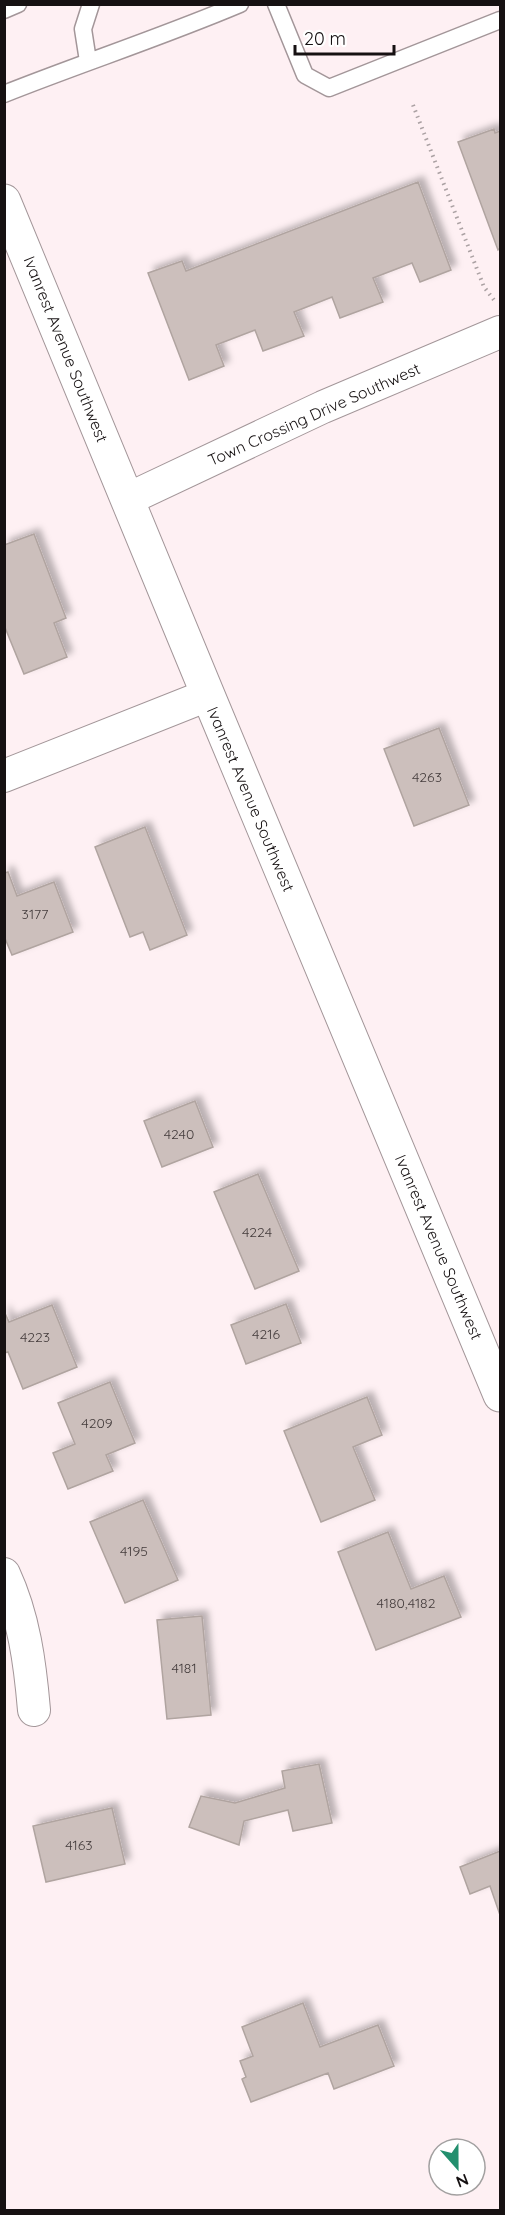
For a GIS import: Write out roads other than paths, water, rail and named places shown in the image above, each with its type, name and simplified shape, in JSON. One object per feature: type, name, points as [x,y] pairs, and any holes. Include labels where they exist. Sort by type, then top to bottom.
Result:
[{"type":"street","name":"Ivanrest Avenue Southwest","points":[[4,201],[501,1395]]},
{"type":"street","name":"Town Crossing Drive Southwest","points":[[128,499],[323,407],[498,317]]},
{"type":"street","points":[[4,776],[208,695]]},
{"type":"street","points":[[4,1574],[18,1610],[30,1663],[34,1710]]},
{"type":"lane","points":[[4,10],[18,4]]},
{"type":"lane","points":[[88,61],[83,29],[91,4]]},
{"type":"lane","points":[[4,94],[88,61],[186,27],[240,4]]},
{"type":"lane","points":[[276,4],[305,75],[329,88],[501,20]]}]
